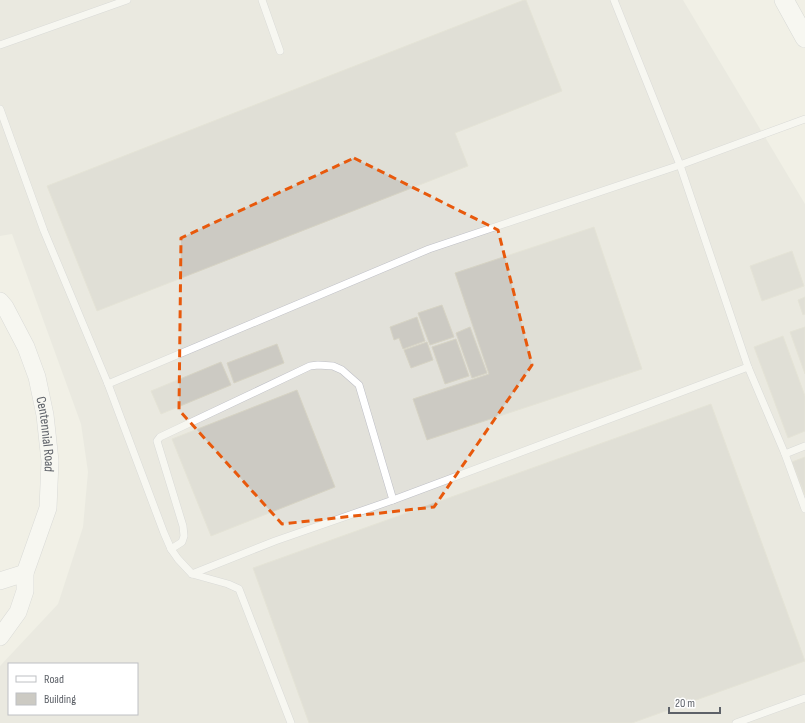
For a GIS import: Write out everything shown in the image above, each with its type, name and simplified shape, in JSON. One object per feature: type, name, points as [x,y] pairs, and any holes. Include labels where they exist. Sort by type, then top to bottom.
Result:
[{"type":"main road","points":[[784,0],[805,38]]},
{"type":"street","name":"Centennial Road","points":[[0,301],[5,307],[26,347],[37,377],[45,415],[50,461],[48,508],[25,573],[25,591],[18,612],[0,637]]},
{"type":"street","points":[[0,581],[25,573]]},
{"type":"lane","points":[[0,45],[127,0]]},
{"type":"lane","points":[[262,0],[280,51]]},
{"type":"lane","points":[[614,0],[680,165],[748,367],[785,454],[805,509]]},
{"type":"lane","points":[[0,109],[44,231],[108,384],[171,548],[178,559],[192,574],[240,589],[291,723]]},
{"type":"lane","points":[[108,384],[429,250],[680,165],[805,119]]},
{"type":"lane","points":[[171,548],[182,542],[184,536],[183,526],[158,441],[160,437],[310,366],[333,366],[342,370],[359,385],[393,500]]},
{"type":"lane","points":[[192,574],[275,540],[393,500],[748,367]]},
{"type":"lane","points":[[785,454],[805,446]]},
{"type":"lane","points":[[736,723],[805,698]]},
{"type":"highlighted area","points":[[354,158],[498,230],[532,365],[434,507],[282,524],[179,410],[181,238]]},
{"type":"shaded area","points":[[0,0],[683,0],[805,204],[805,723],[0,723],[0,666],[58,604],[83,527],[88,472],[81,424],[12,234],[0,236]]},
{"type":"building","points":[[526,0],[562,91],[455,133],[468,166],[97,311],[47,186]]},
{"type":"building","points":[[594,227],[642,369],[427,440],[413,399],[489,374],[455,273]]},
{"type":"building","points":[[792,251],[804,286],[762,301],[750,266]]},
{"type":"building","points":[[805,297],[805,314],[803,315],[798,300]]},
{"type":"building","points":[[442,305],[454,337],[430,345],[418,313]]},
{"type":"building","points":[[417,317],[425,341],[403,349],[399,338],[394,340],[390,327]]},
{"type":"building","points":[[470,327],[487,373],[472,378],[456,333]]},
{"type":"building","points":[[805,327],[805,374],[790,332]]},
{"type":"building","points":[[783,336],[805,396],[805,431],[788,438],[754,347]]},
{"type":"building","points":[[456,339],[469,376],[445,384],[432,347]]},
{"type":"building","points":[[427,342],[433,360],[411,368],[404,350]]},
{"type":"building","points":[[277,344],[284,363],[234,383],[227,363]]},
{"type":"building","points":[[221,362],[231,385],[161,414],[151,391]]},
{"type":"building","points":[[297,390],[335,487],[211,536],[172,439]]},
{"type":"building","points":[[711,404],[805,661],[632,723],[309,723],[253,568]]},
{"type":"building","points":[[805,457],[805,495],[792,462]]}]
